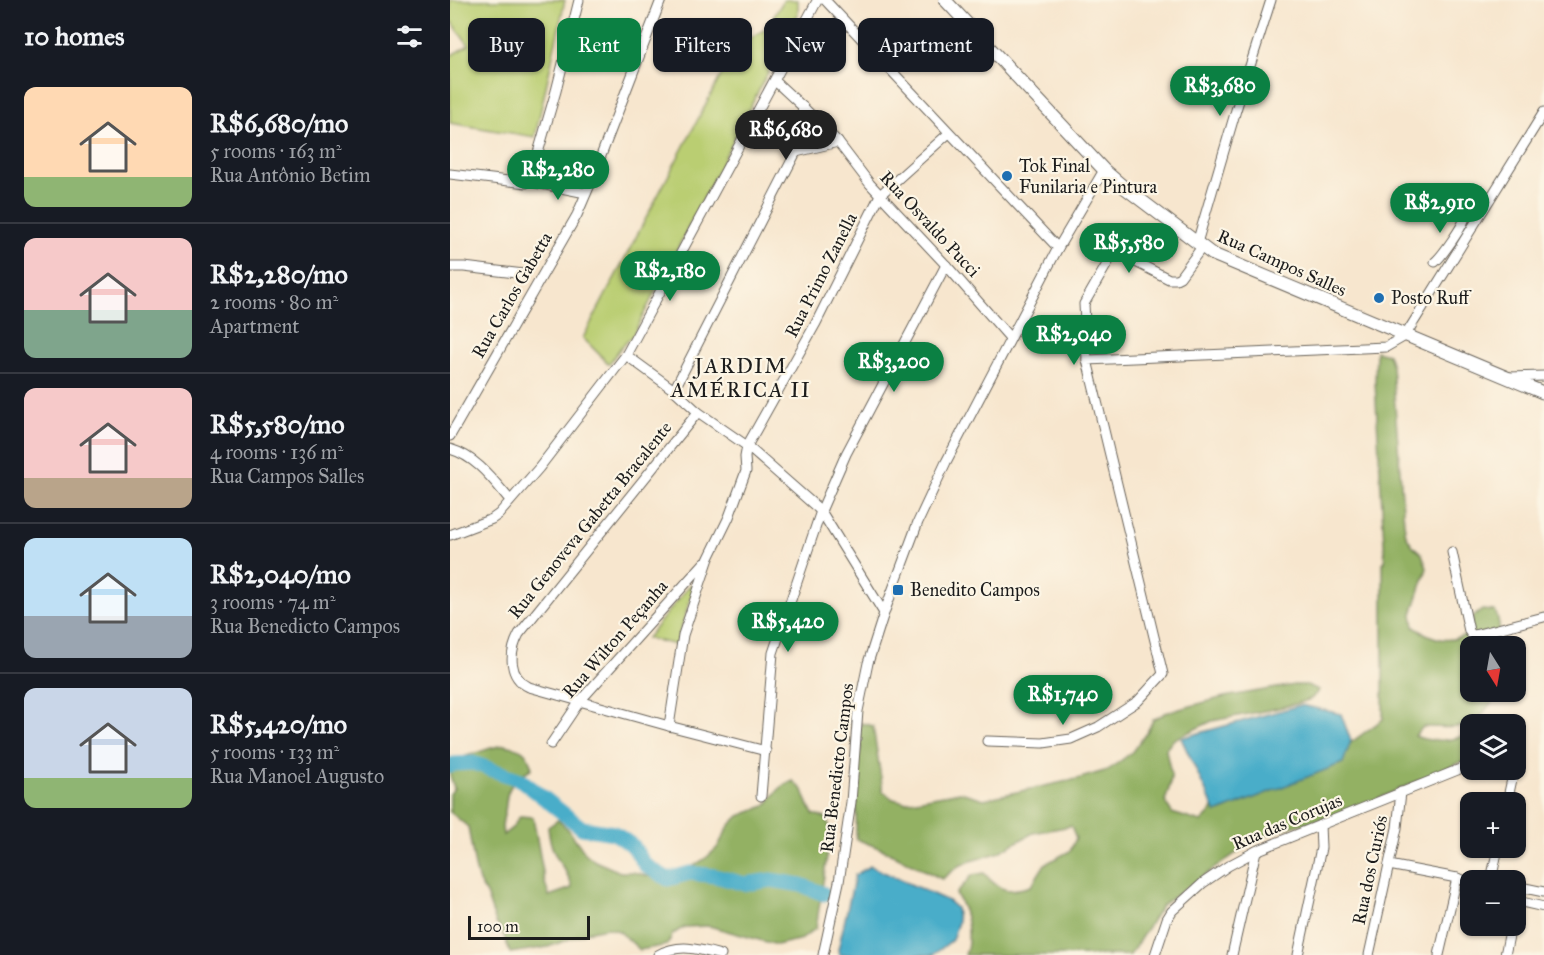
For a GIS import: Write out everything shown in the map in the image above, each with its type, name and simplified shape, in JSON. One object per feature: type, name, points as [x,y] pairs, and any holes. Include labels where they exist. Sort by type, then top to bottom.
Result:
[{"type":"main road","name":"Rua Campos Salles","points":[[945,0],[1104,170],[1212,255],[1544,393]]},
{"type":"street","points":[[531,183],[579,0]]},
{"type":"street","name":"Rua Carlos Gabetta","points":[[450,436],[577,215],[661,0]]},
{"type":"street","points":[[450,535],[492,519],[499,514],[539,468],[626,355],[821,0],[1058,248]]},
{"type":"street","points":[[987,741],[1043,743],[1071,738],[1098,727],[1138,701],[1163,674],[1087,360],[1084,304],[1111,258],[1117,255],[1124,256],[1170,279],[1180,277],[1199,245],[1236,110],[1270,0]]},
{"type":"street","name":"Rua Osvaldo Pucci","points":[[775,81],[838,142],[870,184],[1010,338]]},
{"type":"street","points":[[674,390],[796,152],[803,107]]},
{"type":"street","points":[[1087,360],[1386,347],[1405,336],[1544,112]]},
{"type":"street","name":"Rua Primo Zanella","points":[[669,726],[683,635],[709,558],[729,517],[746,471],[747,447],[816,323],[880,195],[949,133]]},
{"type":"street","points":[[796,152],[838,142]]},
{"type":"street","name":"Rua Benedicto Campos","points":[[823,955],[839,882],[851,802],[858,711],[868,663],[884,613],[918,522],[946,462],[1058,248],[1104,170]]},
{"type":"street","points":[[450,174],[531,183],[586,193]]},
{"type":"street","points":[[1435,262],[1466,219],[1465,210],[1460,204]]},
{"type":"street","points":[[761,796],[773,653],[821,511],[846,454],[946,265]]},
{"type":"street","points":[[450,267],[524,274]]},
{"type":"street","points":[[626,355],[747,447],[821,511],[884,613]]},
{"type":"street","points":[[1506,378],[1544,376]]},
{"type":"street","name":"Rua Genoveva Gabetta Bracalente","points":[[698,412],[519,634],[514,644],[513,664],[516,676],[521,683],[529,687],[766,751]]},
{"type":"street","points":[[450,449],[480,465],[510,500]]},
{"type":"street","points":[[1452,552],[1471,634],[1544,617]]},
{"type":"street","name":"Rua Wilton Peçanha","points":[[550,744],[580,701],[709,558]]},
{"type":"street","name":"Rua das Corujas","points":[[1155,955],[1172,911],[1220,871],[1256,851],[1460,769]]},
{"type":"street","name":"Rua dos Curiós","points":[[1369,955],[1397,828],[1401,792]]},
{"type":"street","points":[[1298,955],[1321,848],[1320,825]]},
{"type":"street","points":[[1232,955],[1256,851]]},
{"type":"street","points":[[1389,865],[1460,879]]},
{"type":"street","points":[[1438,955],[1456,878]]},
{"type":"street","points":[[1526,896],[1544,892]]},
{"type":"street","points":[[1526,901],[1544,907]]},
{"type":"street","points":[[1505,955],[1509,936]]},
{"type":"street","points":[[658,955],[673,949],[684,951],[697,948],[721,955]]},
{"type":"green space","points":[[450,0],[565,0],[561,18],[557,18],[557,37],[535,137],[450,123],[450,56],[468,46],[468,72],[545,72],[545,18],[468,18],[468,44],[450,20]]},
{"type":"green space","points":[[784,0],[798,0],[796,18],[773,18]]},
{"type":"green space","points":[[764,30],[764,72],[768,72],[632,337],[621,347],[609,364],[583,338],[723,72],[752,72],[752,37]]},
{"type":"green space","points":[[1376,351],[1388,354],[1392,366],[1406,535],[1422,554],[1427,568],[1412,614],[1414,627],[1435,638],[1449,640],[1460,637],[1460,702],[1494,702],[1482,714],[1460,714],[1460,726],[1423,727],[1415,736],[1428,740],[1460,737],[1460,762],[1346,813],[1286,828],[1258,838],[1162,905],[1130,955],[965,955],[968,940],[967,924],[956,894],[972,875],[984,873],[995,884],[1005,889],[1016,890],[1031,886],[1045,864],[1070,851],[1076,838],[1071,826],[1033,833],[997,853],[959,866],[942,879],[884,850],[856,839],[857,762],[861,748],[858,735],[861,723],[873,726],[883,791],[893,799],[905,802],[960,792],[984,799],[1108,770],[1131,753],[1153,720],[1165,713],[1224,697],[1294,685],[1307,685],[1319,690],[1311,699],[1212,721],[1174,739],[1166,749],[1171,777],[1165,801],[1172,813],[1201,822],[1211,812],[1219,796],[1350,743],[1383,719],[1383,562],[1385,562],[1375,382]]},
{"type":"green space","points":[[695,584],[676,645],[647,638],[689,586]]},
{"type":"green space","points":[[1482,610],[1495,611],[1498,636],[1463,636],[1471,632],[1472,618]]},
{"type":"green space","points":[[504,745],[523,751],[532,768],[516,779],[508,791],[502,822],[503,835],[513,827],[520,816],[533,817],[549,896],[572,888],[550,840],[548,827],[558,820],[568,829],[585,853],[595,861],[620,872],[633,872],[659,879],[686,871],[707,857],[717,848],[729,826],[739,816],[765,806],[781,787],[793,781],[803,790],[813,814],[826,818],[831,830],[816,928],[802,939],[777,945],[709,926],[684,927],[673,934],[667,945],[640,950],[619,931],[607,928],[591,931],[548,947],[510,953],[479,882],[468,827],[450,812],[450,794],[454,788],[450,775],[451,761]]},
{"type":"water","points":[[1301,705],[1341,714],[1351,741],[1343,763],[1216,813],[1181,738]]},
{"type":"water","points":[[870,866],[948,901],[956,908],[958,922],[952,940],[933,955],[840,955],[838,950],[855,875]]},
{"type":"waterway","points":[[450,766],[473,763],[521,780],[582,828],[614,833],[633,846],[645,865],[668,879],[690,873],[715,876],[745,884],[771,880],[801,885],[824,894]]},
{"type":"place","name":"Tok Final Funilaria e Pintura","points":[[1007,176]]},
{"type":"place","name":"Posto Ruff","points":[[1379,298]]},
{"type":"place","name":"Benedito Campos","points":[[898,590]]},
{"type":"district","name":"JARDIM AMÉRICA II","points":[[741,378]]}]
